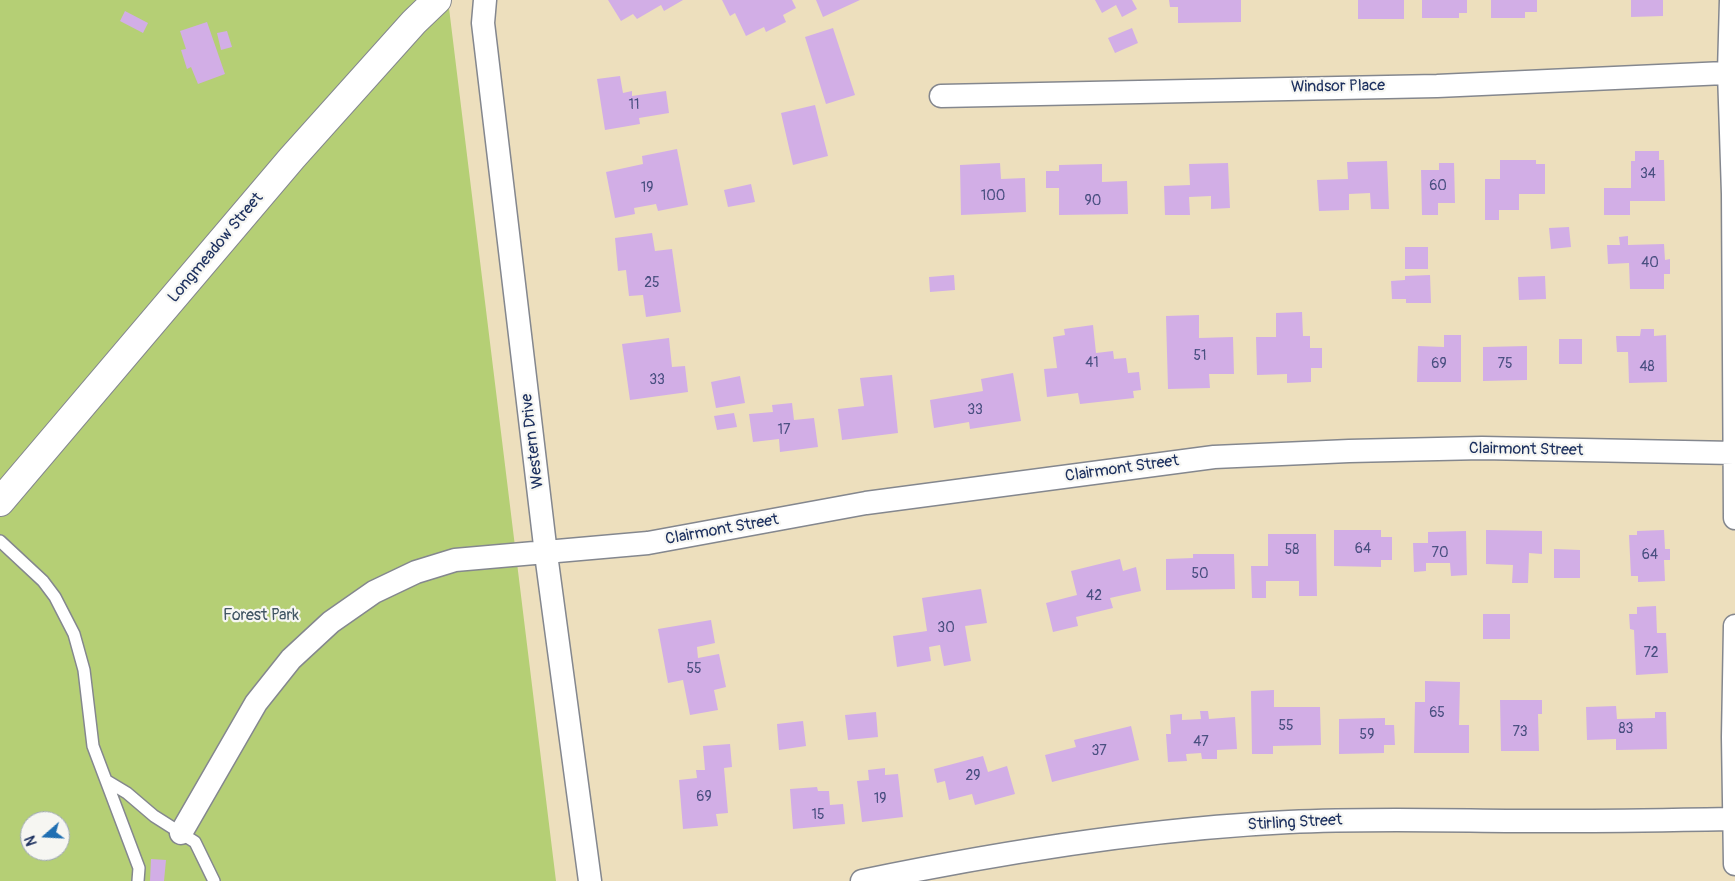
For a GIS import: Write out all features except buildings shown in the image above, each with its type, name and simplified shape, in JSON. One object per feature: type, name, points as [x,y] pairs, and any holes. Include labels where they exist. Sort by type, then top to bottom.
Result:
[{"type":"main road","name":"Longmeadow Street","points":[[0,502],[292,158],[437,0]]},
{"type":"street","name":"Western Drive","points":[[485,0],[483,22],[546,554],[590,881]]},
{"type":"street","points":[[1731,0],[1735,518]]},
{"type":"street","name":"Windsor Place","points":[[941,96],[1436,86],[1732,71]]},
{"type":"street","name":"Clairmont Street","points":[[181,833],[256,703],[291,659],[331,622],[374,592],[416,572],[455,560],[546,554],[648,543],[866,503],[1214,456],[1482,448],[1734,453]]},
{"type":"street","points":[[1735,626],[1735,864]]},
{"type":"street","name":"Stirling Street","points":[[862,881],[1029,851],[1155,832],[1256,824],[1374,819],[1578,821],[1734,819]]},
{"type":"lane","points":[[0,540],[43,581],[65,614],[80,652],[93,746],[139,868],[138,881]]},
{"type":"lane","points":[[107,781],[195,842],[214,881]]},
{"type":"green space","name":"Forest Park","points":[[0,0],[448,0],[556,881],[0,881]]}]
